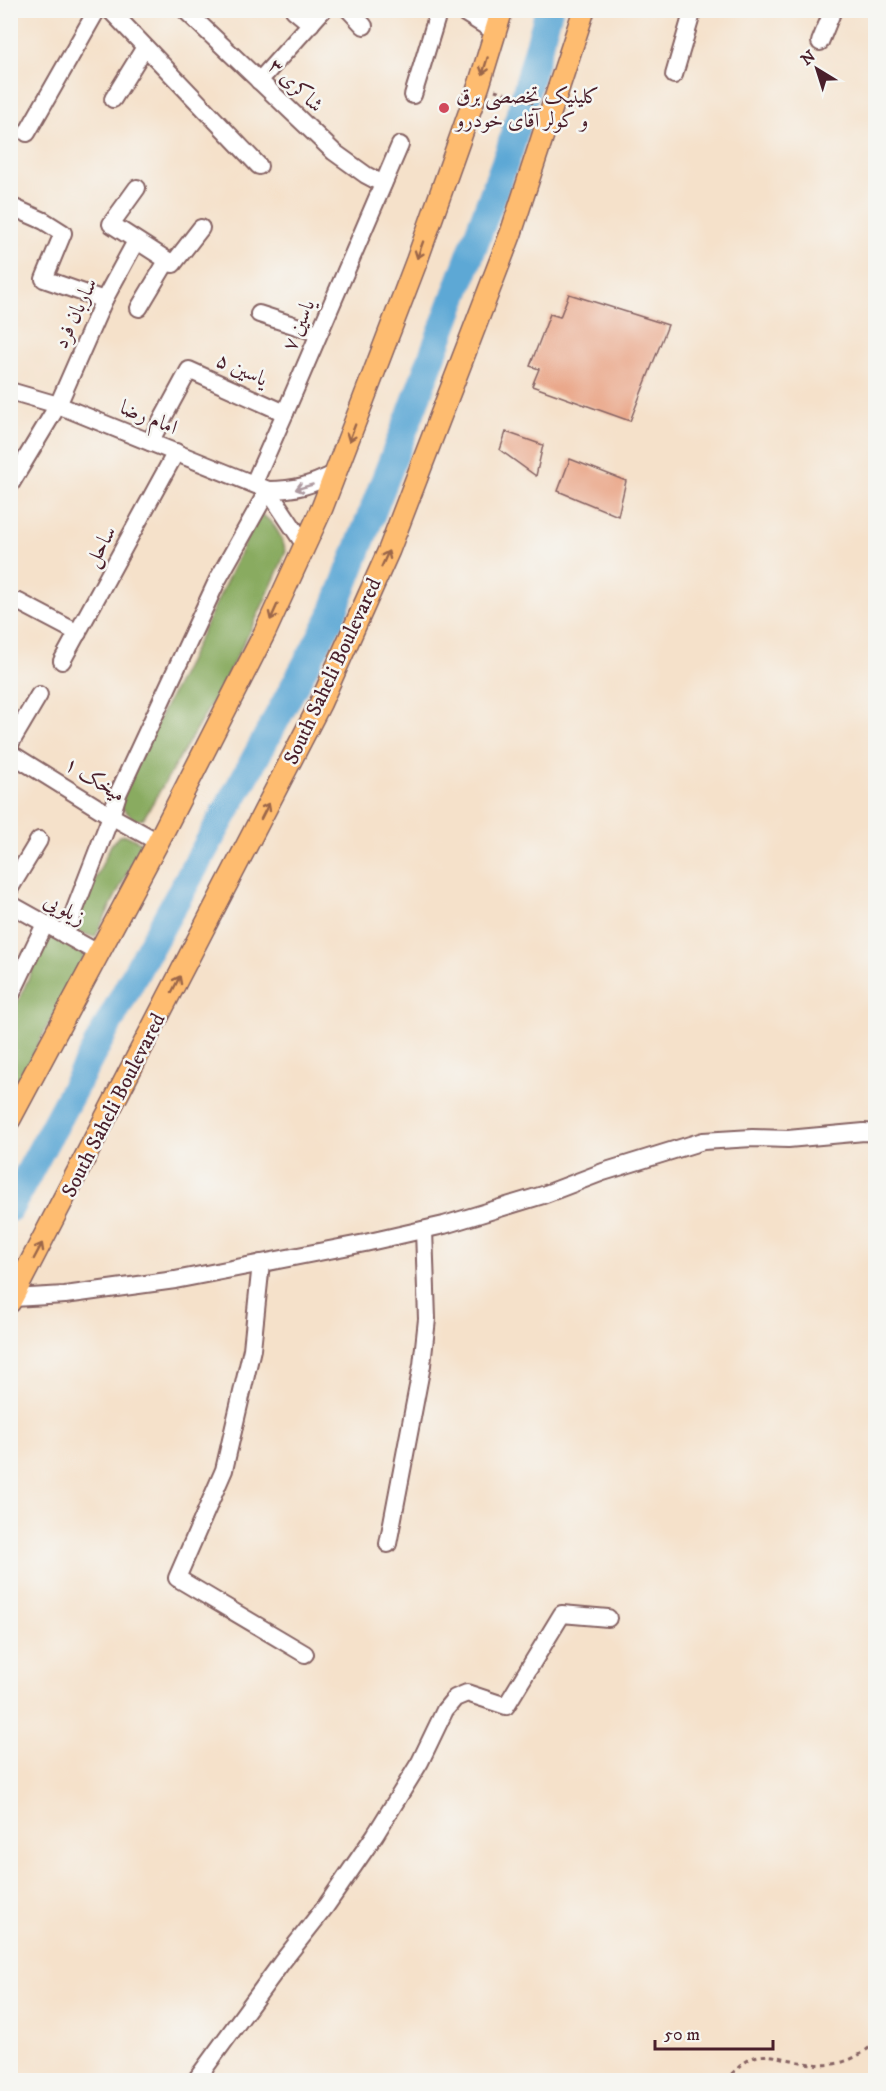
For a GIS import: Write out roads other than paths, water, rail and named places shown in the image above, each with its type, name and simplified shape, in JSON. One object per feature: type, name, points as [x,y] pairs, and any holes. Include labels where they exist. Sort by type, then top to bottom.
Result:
[{"type":"main road","points":[[10,1119],[158,842],[265,632],[336,473],[417,260],[479,85],[502,10]]},
{"type":"main road","name":"South Saheli Boulevared","points":[[12,1300],[329,684],[389,550],[511,233],[584,10]]},
{"type":"street","points":[[27,134],[97,10]]},
{"type":"street","points":[[110,10],[259,166]]},
{"type":"street","name":"شاکری ۳","points":[[185,10],[334,152],[383,184]]},
{"type":"street","points":[[294,10],[311,24]]},
{"type":"street","points":[[259,81],[323,10]]},
{"type":"street","points":[[349,10],[364,26]]},
{"type":"street","points":[[413,95],[439,10]]},
{"type":"street","points":[[460,10],[495,32]]},
{"type":"street","points":[[674,75],[693,10]]},
{"type":"street","points":[[820,42],[833,10]]},
{"type":"street","points":[[113,99],[145,47]]},
{"type":"street","name":"یاسین ۷","points":[[65,935],[118,794],[261,486],[285,413],[400,145]]},
{"type":"street","points":[[137,188],[111,224],[167,261],[173,264],[201,228]]},
{"type":"street","points":[[10,206],[44,220],[63,233],[44,279],[104,300]]},
{"type":"street","name":"ساربان فرد","points":[[10,485],[58,405],[104,300],[136,241]]},
{"type":"street","points":[[139,308],[167,261]]},
{"type":"street","points":[[259,314],[318,333]]},
{"type":"street","name":"یاسین ۵","points":[[150,442],[189,370],[285,413]]},
{"type":"street","name":"امام رضا","points":[[10,391],[58,405],[261,486]]},
{"type":"street","name":"ساحل","points":[[63,660],[176,452]]},
{"type":"street","points":[[261,486],[292,490],[312,485],[336,473]]},
{"type":"street","points":[[261,486],[304,544]]},
{"type":"street","points":[[19,602],[78,633]]},
{"type":"street","points":[[10,744],[39,695]]},
{"type":"street","name":"میخک ۱","points":[[10,753],[111,816],[158,842]]},
{"type":"street","points":[[10,888],[39,840]]},
{"type":"street","name":"زیلویی","points":[[10,904],[98,952]]},
{"type":"street","points":[[10,997],[45,924]]},
{"type":"street","points":[[12,1300],[175,1280],[424,1230],[543,1195],[603,1172],[703,1141],[752,1138],[788,1139],[864,1132],[876,1133]]},
{"type":"street","points":[[388,1544],[422,1365],[427,1319],[424,1230]]},
{"type":"street","points":[[261,1263],[252,1349],[230,1448],[224,1470],[177,1578],[305,1654]]},
{"type":"street","points":[[196,2080],[326,1906],[375,1835],[420,1762],[445,1710],[455,1698],[467,1693],[506,1706],[562,1614],[608,1618]]},
{"type":"waterway","points":[[10,1208],[140,965],[331,618],[510,149],[549,10]]},
{"type":"place","name":"کلینیک تخصصی برق و کولر آقای خودرو","points":[[444,108]]}]
